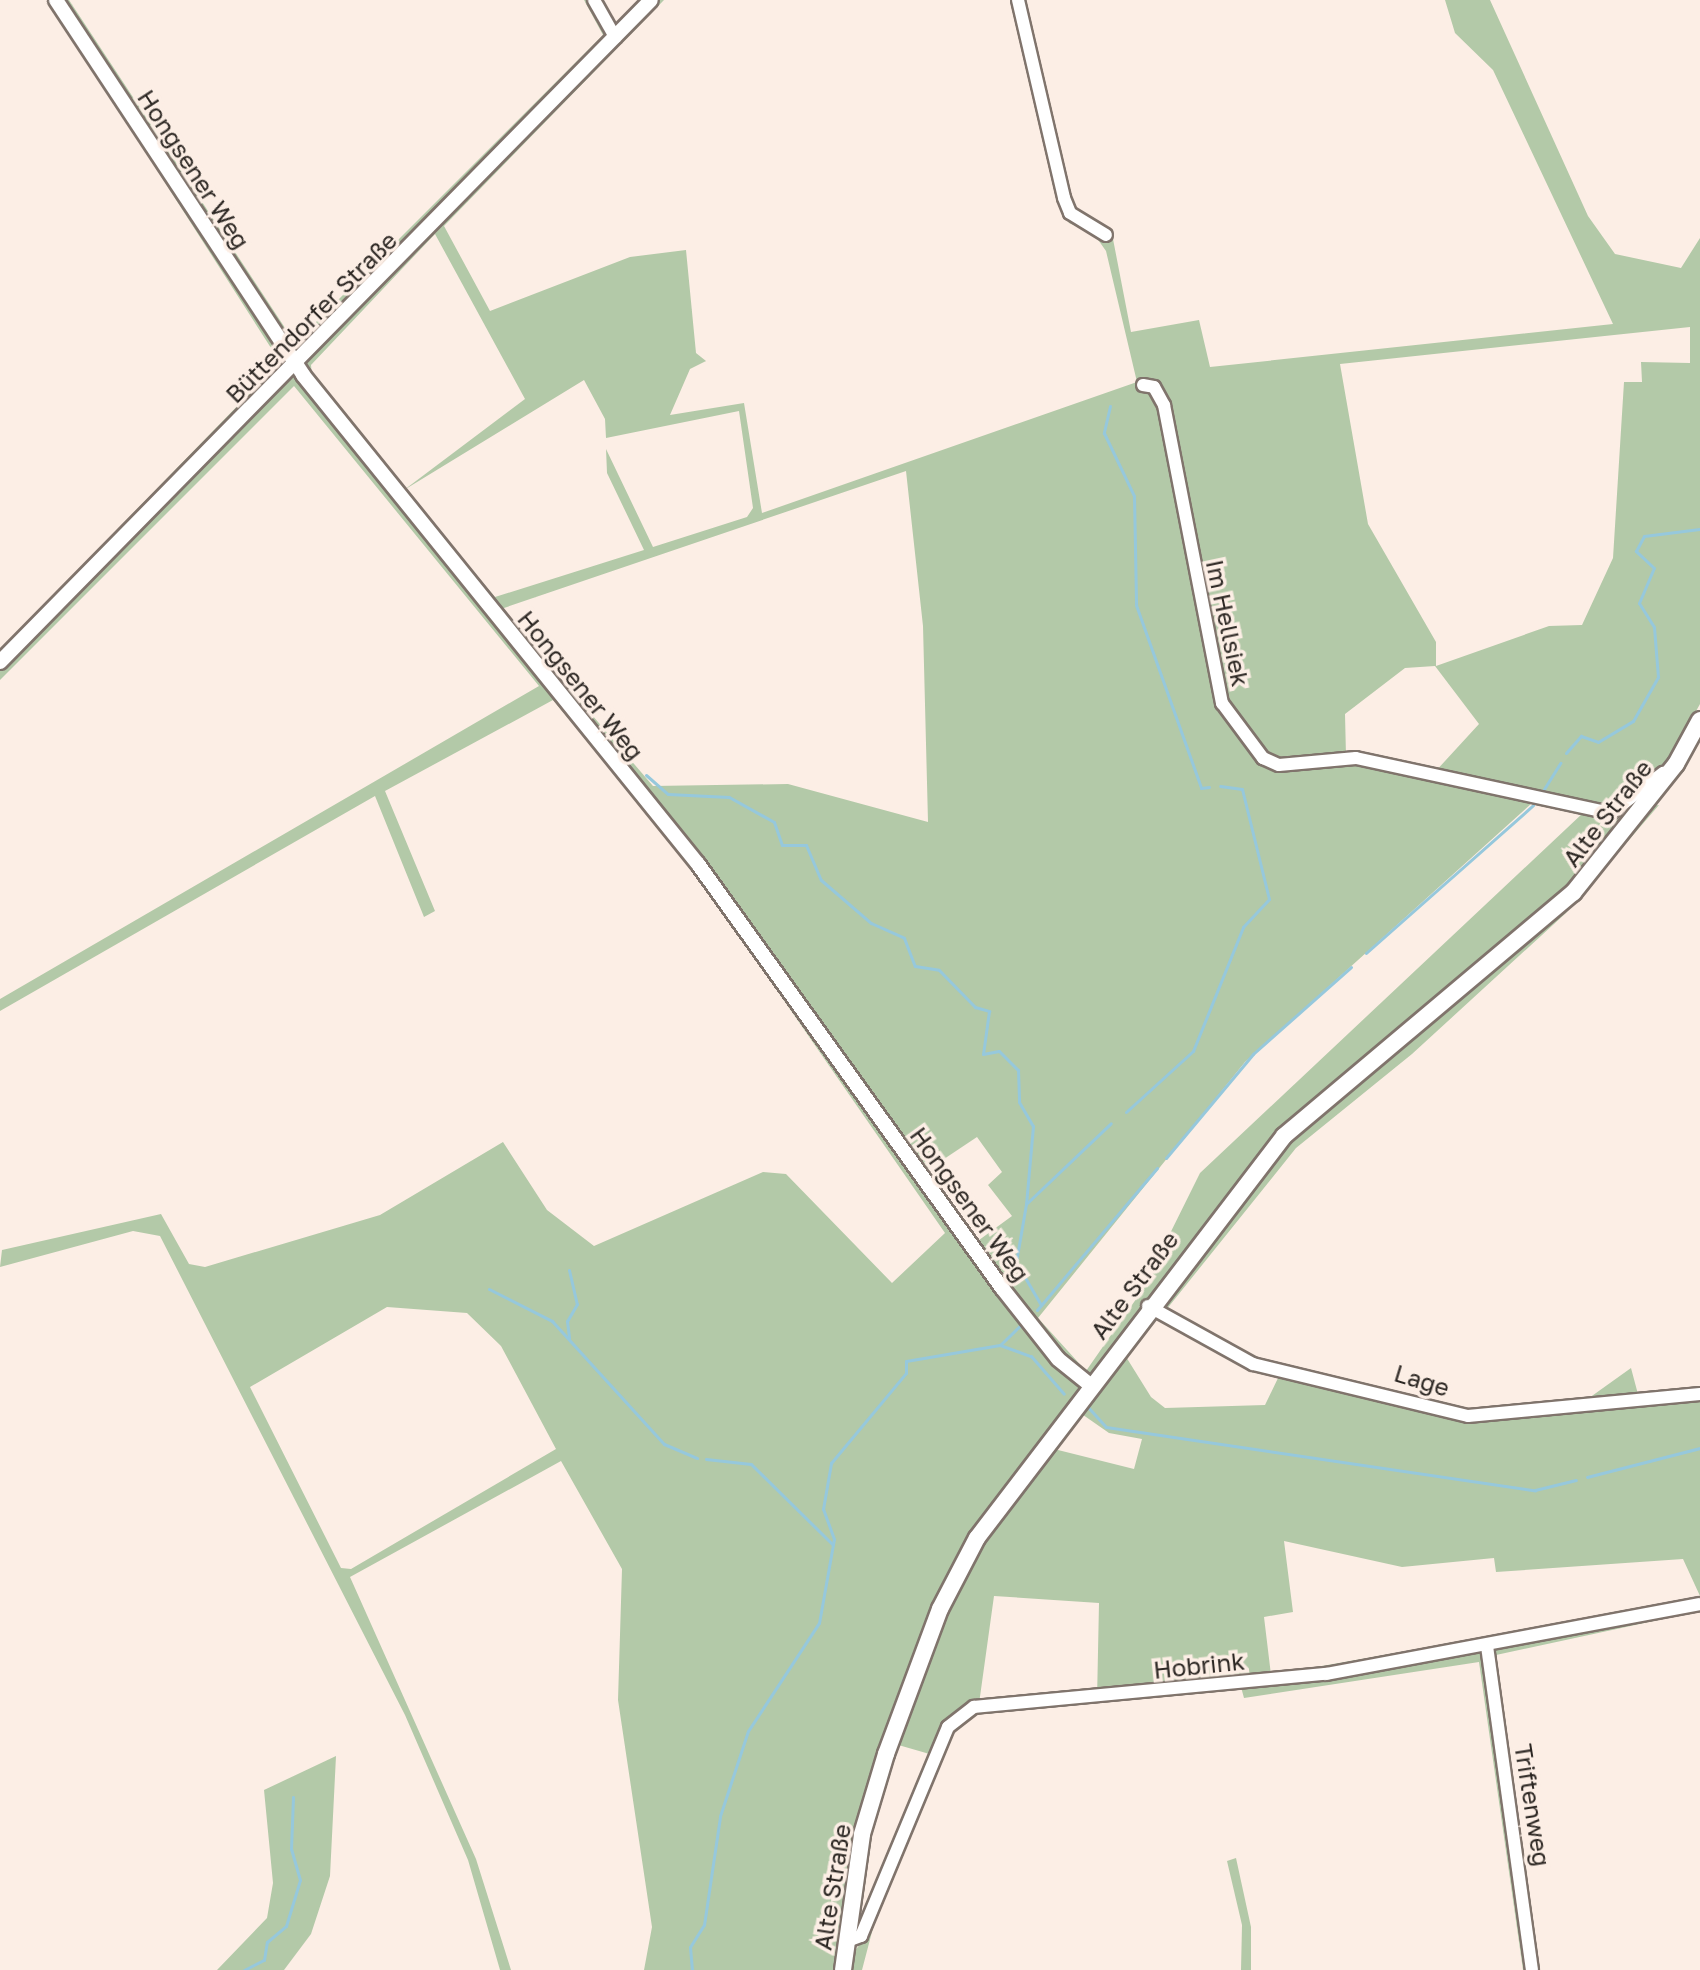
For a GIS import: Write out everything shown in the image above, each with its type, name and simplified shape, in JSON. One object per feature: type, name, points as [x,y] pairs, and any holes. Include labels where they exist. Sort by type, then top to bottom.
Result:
[{"type":"main road","name":"Alte Straße","points":[[843,1970],[862,1834],[940,1609],[977,1538],[1148,1306],[1284,1136],[1573,893],[1676,764],[1700,720]]},
{"type":"street","name":"Hongsener Weg","points":[[56,0],[296,365],[698,864],[1002,1288],[1058,1359],[1089,1384]]},
{"type":"street","points":[[594,0],[615,37]]},
{"type":"street","name":"Büttendorfer Straße","points":[[0,662],[296,365],[651,0]]},
{"type":"street","points":[[1018,0],[1064,198],[1070,213],[1106,235]]},
{"type":"street","name":"Im Hellsiek","points":[[1143,385],[1154,387],[1164,405],[1212,665],[1234,727],[1249,747],[1279,765],[1356,758],[1418,773]]},
{"type":"street","name":"Alte Straße","points":[[1418,773],[1611,813],[1676,764]]},
{"type":"street","name":"Lage","points":[[1148,1306],[1235,1358],[1468,1416],[1700,1394]]},
{"type":"street","name":"Hobrink","points":[[847,1941],[861,1936],[948,1727],[974,1707],[1326,1674],[1700,1604]]},
{"type":"street","name":"Triftenweg","points":[[1487,1646],[1532,1970]]},
{"type":"green space","points":[[48,0],[69,0],[295,343],[603,35],[584,0],[598,0],[613,26],[639,0],[664,0],[444,226],[490,311],[630,257],[686,250],[696,353],[706,361],[690,369],[670,415],[744,403],[762,513],[1137,382],[1106,251],[1094,234],[1069,223],[1064,213],[1073,210],[1113,239],[1131,332],[1199,320],[1210,367],[1613,324],[1493,70],[1455,33],[1445,0],[1490,0],[1588,216],[1615,254],[1681,268],[1700,238],[1700,704],[1642,808],[1659,805],[1566,913],[1412,1054],[1296,1148],[1166,1310],[1256,1360],[1470,1410],[1582,1403],[1631,1368],[1639,1398],[1700,1391],[1700,1596],[1683,1559],[1496,1572],[1494,1558],[1402,1567],[1284,1541],[1293,1612],[1264,1617],[1271,1675],[1700,1599],[1700,1611],[1496,1655],[1535,1970],[1523,1970],[1479,1662],[1244,1698],[1241,1687],[1097,1700],[1099,1603],[994,1596],[978,1711],[957,1720],[933,1755],[888,1742],[861,1833],[853,1953],[873,1928],[862,1970],[644,1970],[652,1927],[618,1700],[622,1569],[561,1461],[350,1577],[476,1859],[511,1970],[500,1970],[468,1860],[405,1715],[160,1236],[133,1231],[0,1267],[2,1250],[161,1214],[189,1264],[205,1267],[380,1215],[503,1142],[547,1210],[594,1246],[763,1172],[786,1174],[892,1283],[945,1233],[690,865],[553,700],[385,791],[435,911],[424,917],[375,796],[0,1011],[0,999],[539,686],[294,386],[0,680],[0,650],[280,362]],"holes":[[[435,234],[525,399],[404,490],[312,376],[311,365]],[[1690,327],[1690,363],[1641,362],[1642,382],[1624,382],[1613,558],[1582,625],[1549,626],[1436,666],[1436,642],[1368,524],[1340,364]],[[584,380],[605,419],[606,438],[739,411],[753,508],[747,517],[653,547],[606,449],[607,473],[644,550],[495,597],[404,490]],[[906,471],[923,626],[928,822],[788,784],[653,786],[501,609]],[[1435,666],[1479,724],[1434,773],[1346,756],[1345,714],[1405,668]],[[1532,803],[1583,813],[1200,1173],[1141,1292],[1086,1371],[1038,1318],[1245,1062]],[[977,1137],[1002,1172],[988,1185],[1012,1216],[975,1243],[923,1173]],[[387,1307],[467,1313],[501,1346],[556,1449],[351,1569],[341,1568],[250,1387]],[[1151,1315],[1233,1360],[1279,1376],[1265,1405],[1165,1408],[1151,1397],[1123,1352]],[[1076,1410],[1109,1433],[1142,1439],[1134,1469],[1046,1447]]]},
{"type":"green space","points":[[336,1756],[330,1876],[311,1934],[284,1970],[217,1970],[267,1918],[273,1883],[264,1790]]},
{"type":"green space","points":[[1236,1858],[1251,1927],[1251,1970],[1241,1970],[1242,1925],[1227,1861]]},
{"type":"waterway","points":[[1110,406],[1104,433],[1134,496],[1136,605],[1201,788],[1209,787]]},
{"type":"waterway","points":[[1566,753],[1581,736],[1598,742],[1633,721],[1658,677],[1654,627],[1639,603],[1654,568],[1636,551],[1644,536],[1700,529]]},
{"type":"waterway","points":[[1544,789],[1560,763]]},
{"type":"waterway","points":[[646,775],[668,794],[729,797],[774,822],[782,845],[806,845],[821,880],[871,923],[904,938],[915,966],[939,970],[975,1007],[989,1011],[983,1054],[999,1051],[1018,1070],[1019,1102],[1033,1126],[1026,1204]]},
{"type":"waterway","points":[[1126,1112],[1193,1051],[1243,927],[1269,899],[1242,789],[1220,786]]},
{"type":"waterway","points":[[1366,953],[1533,805]]},
{"type":"waterway","points":[[1166,1158],[1253,1054],[1351,967]]},
{"type":"waterway","points":[[1041,1305],[1016,1262],[1026,1204],[1111,1123]]},
{"type":"waterway","points":[[1037,1310],[1157,1168]]},
{"type":"waterway","points":[[569,1270],[577,1304],[567,1321],[569,1338]]},
{"type":"waterway","points":[[489,1289],[552,1321],[664,1444],[697,1458]]},
{"type":"waterway","points":[[692,1970],[690,1947],[704,1925],[720,1816],[748,1731],[819,1623],[834,1539],[823,1509],[831,1463],[906,1373],[906,1361],[1000,1345],[1023,1323]]},
{"type":"waterway","points":[[1000,1345],[1031,1356],[1064,1394]]},
{"type":"waterway","points":[[1087,1406],[1106,1427],[1535,1490],[1576,1480]]},
{"type":"waterway","points":[[1587,1477],[1700,1448]]},
{"type":"waterway","points":[[706,1459],[751,1464],[833,1545]]},
{"type":"waterway","points":[[244,1970],[264,1960],[267,1942],[286,1926],[300,1880],[291,1849],[293,1797]]}]
